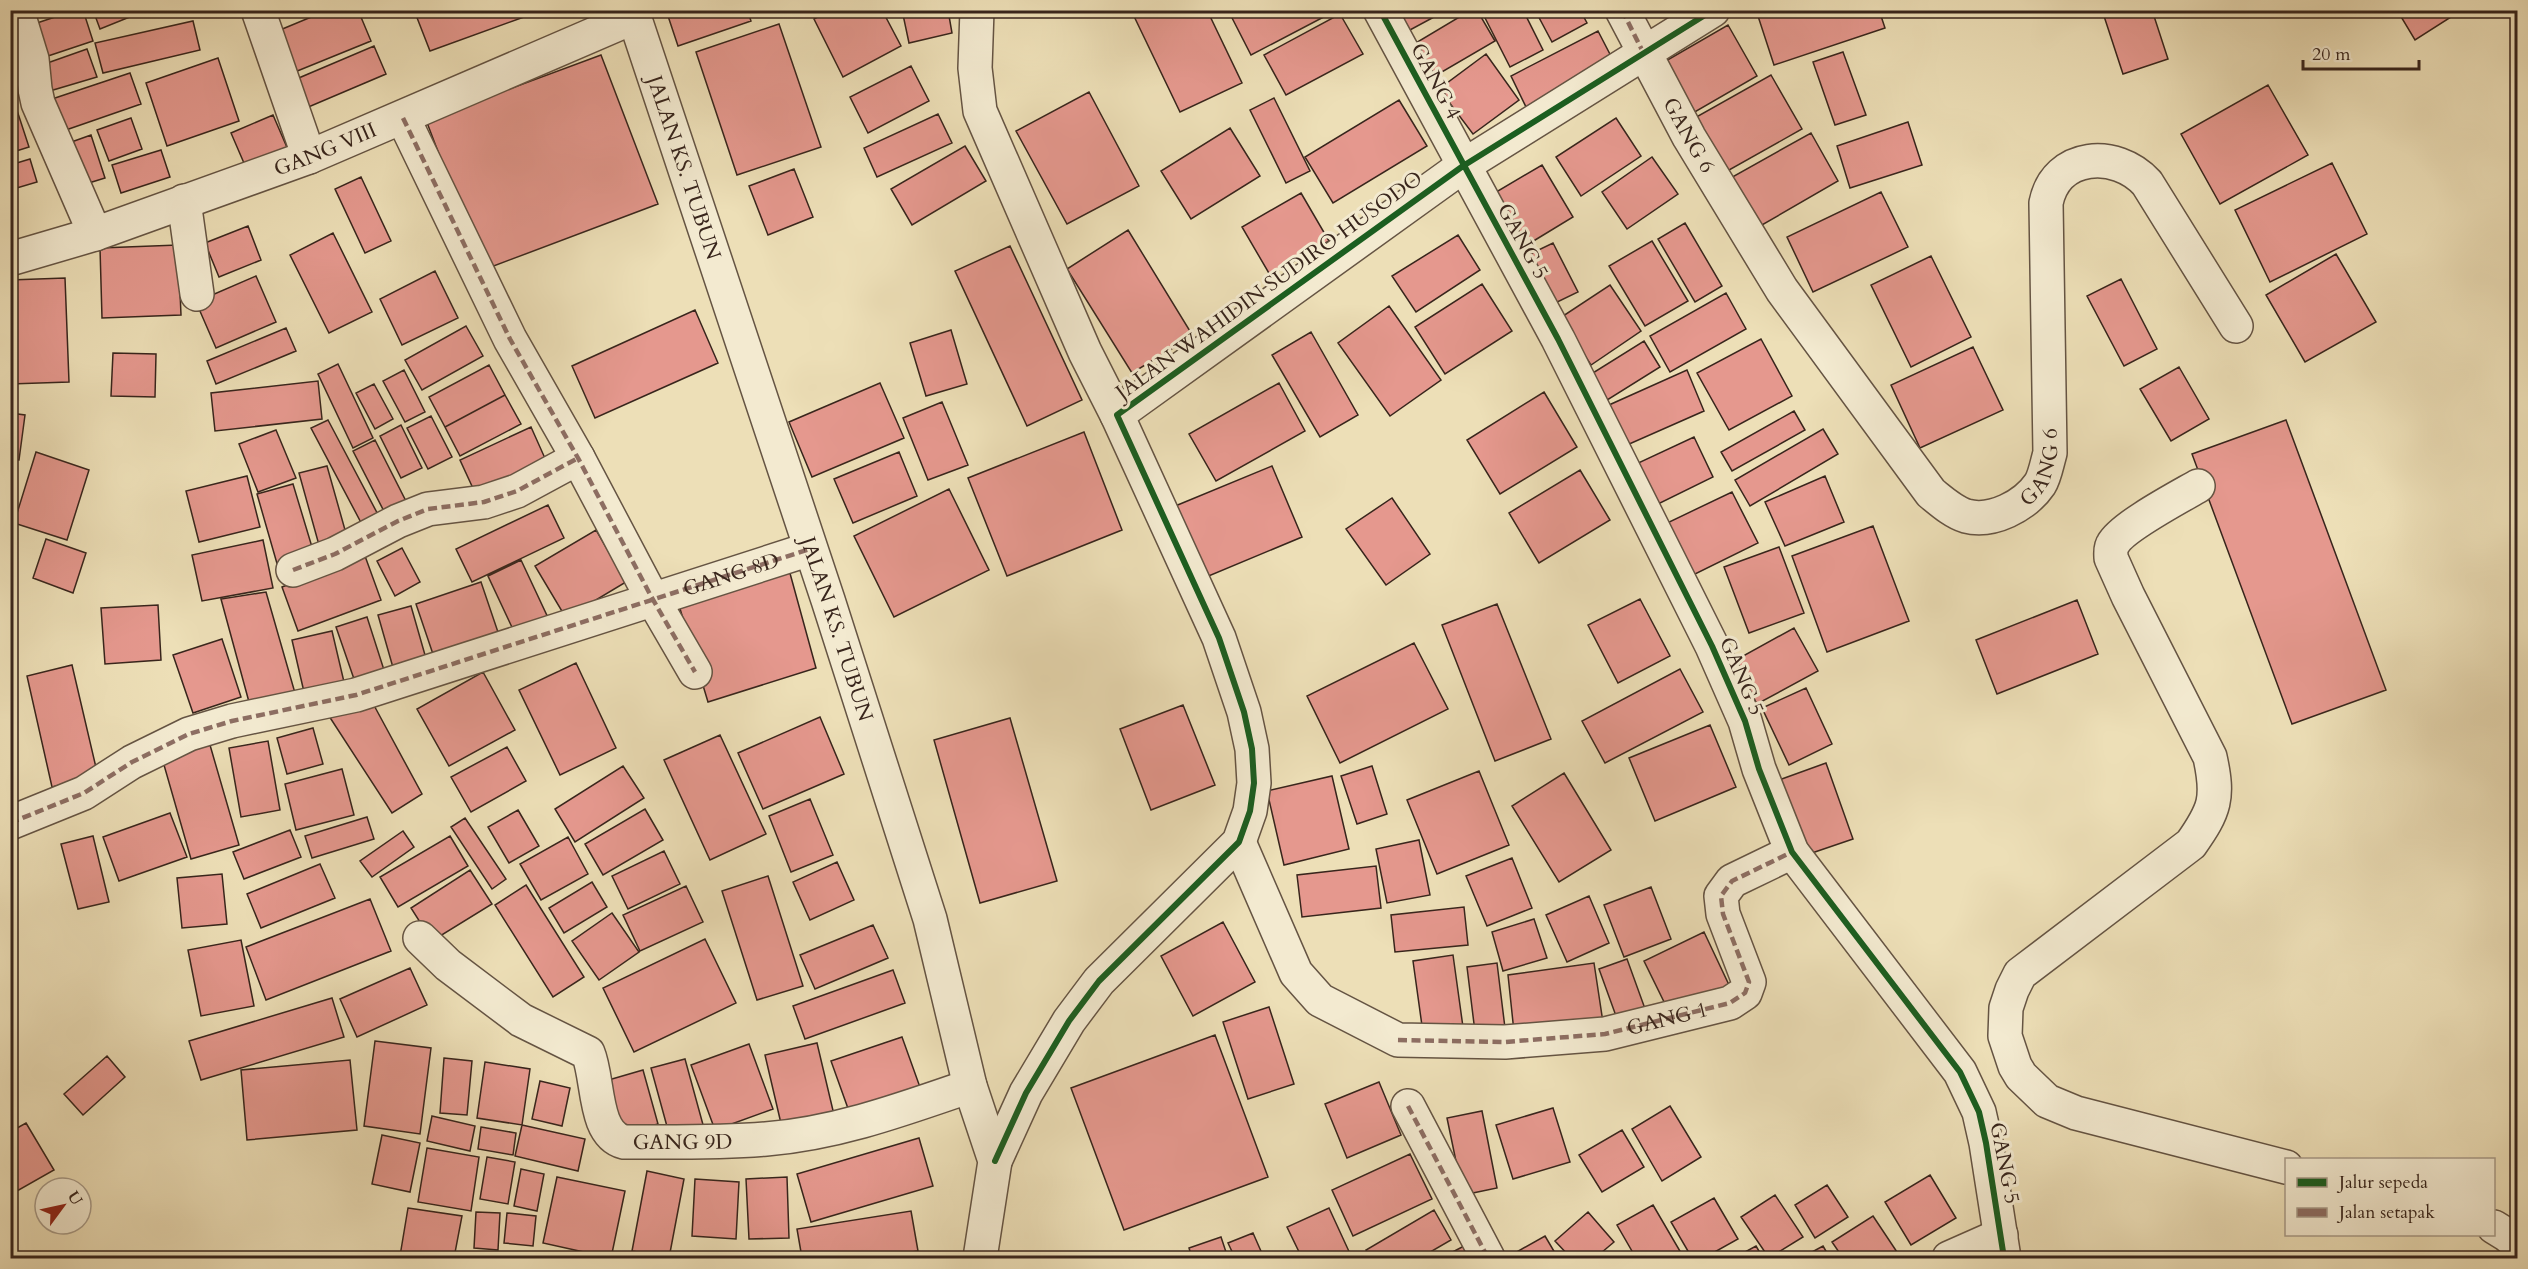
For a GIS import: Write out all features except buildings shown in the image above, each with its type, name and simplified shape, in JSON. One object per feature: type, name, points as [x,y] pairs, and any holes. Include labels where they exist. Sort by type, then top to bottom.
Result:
[{"type":"street","points":[[17,10],[33,58],[34,89],[38,103],[95,234]]},
{"type":"street","points":[[258,10],[309,157]]},
{"type":"street","points":[[977,10],[975,68],[980,111],[1085,352],[1117,415]]},
{"type":"street","name":"GANG 4","points":[[1380,10],[1463,166]]},
{"type":"street","name":"GANG 6","points":[[1622,10],[1689,137],[1782,290],[1931,493],[1948,507],[1965,516],[1984,518],[2021,503],[2041,484],[2050,453],[2046,203],[2051,187],[2066,172],[2094,159],[2121,164],[2139,175],[2147,183],[2236,327]]},
{"type":"street","name":"JALAN WAHIDIN SUDIRO HUSODO","points":[[995,1161],[1042,1062],[1099,981],[1239,842],[1250,811],[1254,783],[1252,749],[1244,712],[1219,638],[1117,415],[1463,166],[1713,10]]},
{"type":"street","name":"GANG VIII","points":[[10,260],[95,234],[309,157],[403,118],[633,14]]},
{"type":"street","name":"JALAN KS. TUBUN","points":[[633,14],[930,919],[970,1086],[995,1161],[980,1258]]},
{"type":"street","points":[[403,118],[510,339],[695,672]]},
{"type":"street","name":"GANG 5","points":[[1463,166],[1558,339],[1712,646],[1745,721],[1759,769],[1792,852],[1960,1072],[1979,1112],[2003,1247]]},
{"type":"street","points":[[184,201],[197,294]]},
{"type":"street","points":[[293,570],[336,554],[398,521],[428,509],[467,505],[509,494],[578,458]]},
{"type":"street","points":[[2198,486],[2125,531],[2113,543],[2110,551],[2128,596],[2210,757],[2215,777],[2214,801],[2208,819],[2191,844],[2020,974],[2006,1008],[2005,1036],[2022,1076],[2047,1101],[2076,1113],[2285,1167]]},
{"type":"street","name":"GANG 8D","points":[[10,824],[84,792],[132,762],[189,734],[232,721],[356,694],[810,549]]},
{"type":"street","name":"GANG 1","points":[[1239,842],[1296,973],[1320,1000],[1398,1040],[1505,1041],[1605,1034],[1730,1004],[1745,993],[1749,982],[1723,914],[1721,896],[1732,881],[1792,852]]},
{"type":"street","name":"GANG 9D","points":[[420,938],[448,965],[521,1020],[588,1053],[592,1064],[595,1090],[607,1130],[613,1139],[624,1142],[767,1139],[832,1129],[876,1119],[970,1086]]},
{"type":"street","points":[[1408,1106],[1488,1258]]},
{"type":"street","points":[[2495,1228],[2517,1244]]},
{"type":"street","points":[[1948,1258],[2003,1247]]},
{"type":"marked path","points":[[1622,10],[1643,52]]},
{"type":"marked path","points":[[403,118],[510,339],[695,672]]},
{"type":"marked path","points":[[293,570],[335,554],[398,521],[428,509],[484,502],[517,491],[578,458]]},
{"type":"marked path","points":[[10,823],[84,793],[132,762],[189,734],[232,721],[356,695],[810,549]]},
{"type":"marked path","points":[[1398,1040],[1505,1042],[1605,1034],[1730,1003],[1745,993],[1749,982],[1723,914],[1721,896],[1732,881],[1792,852]]},
{"type":"marked path","points":[[1408,1106],[1488,1258]]},
{"type":"cycle path","points":[[1380,10],[1558,339],[1712,646],[1745,721],[1759,769],[1792,852],[1960,1072],[1979,1112],[2004,1258]]},
{"type":"cycle path","points":[[995,1161],[1026,1093],[1069,1021],[1099,981],[1239,842],[1250,811],[1254,783],[1252,749],[1244,712],[1219,638],[1117,415],[1463,166],[1713,10]]}]
